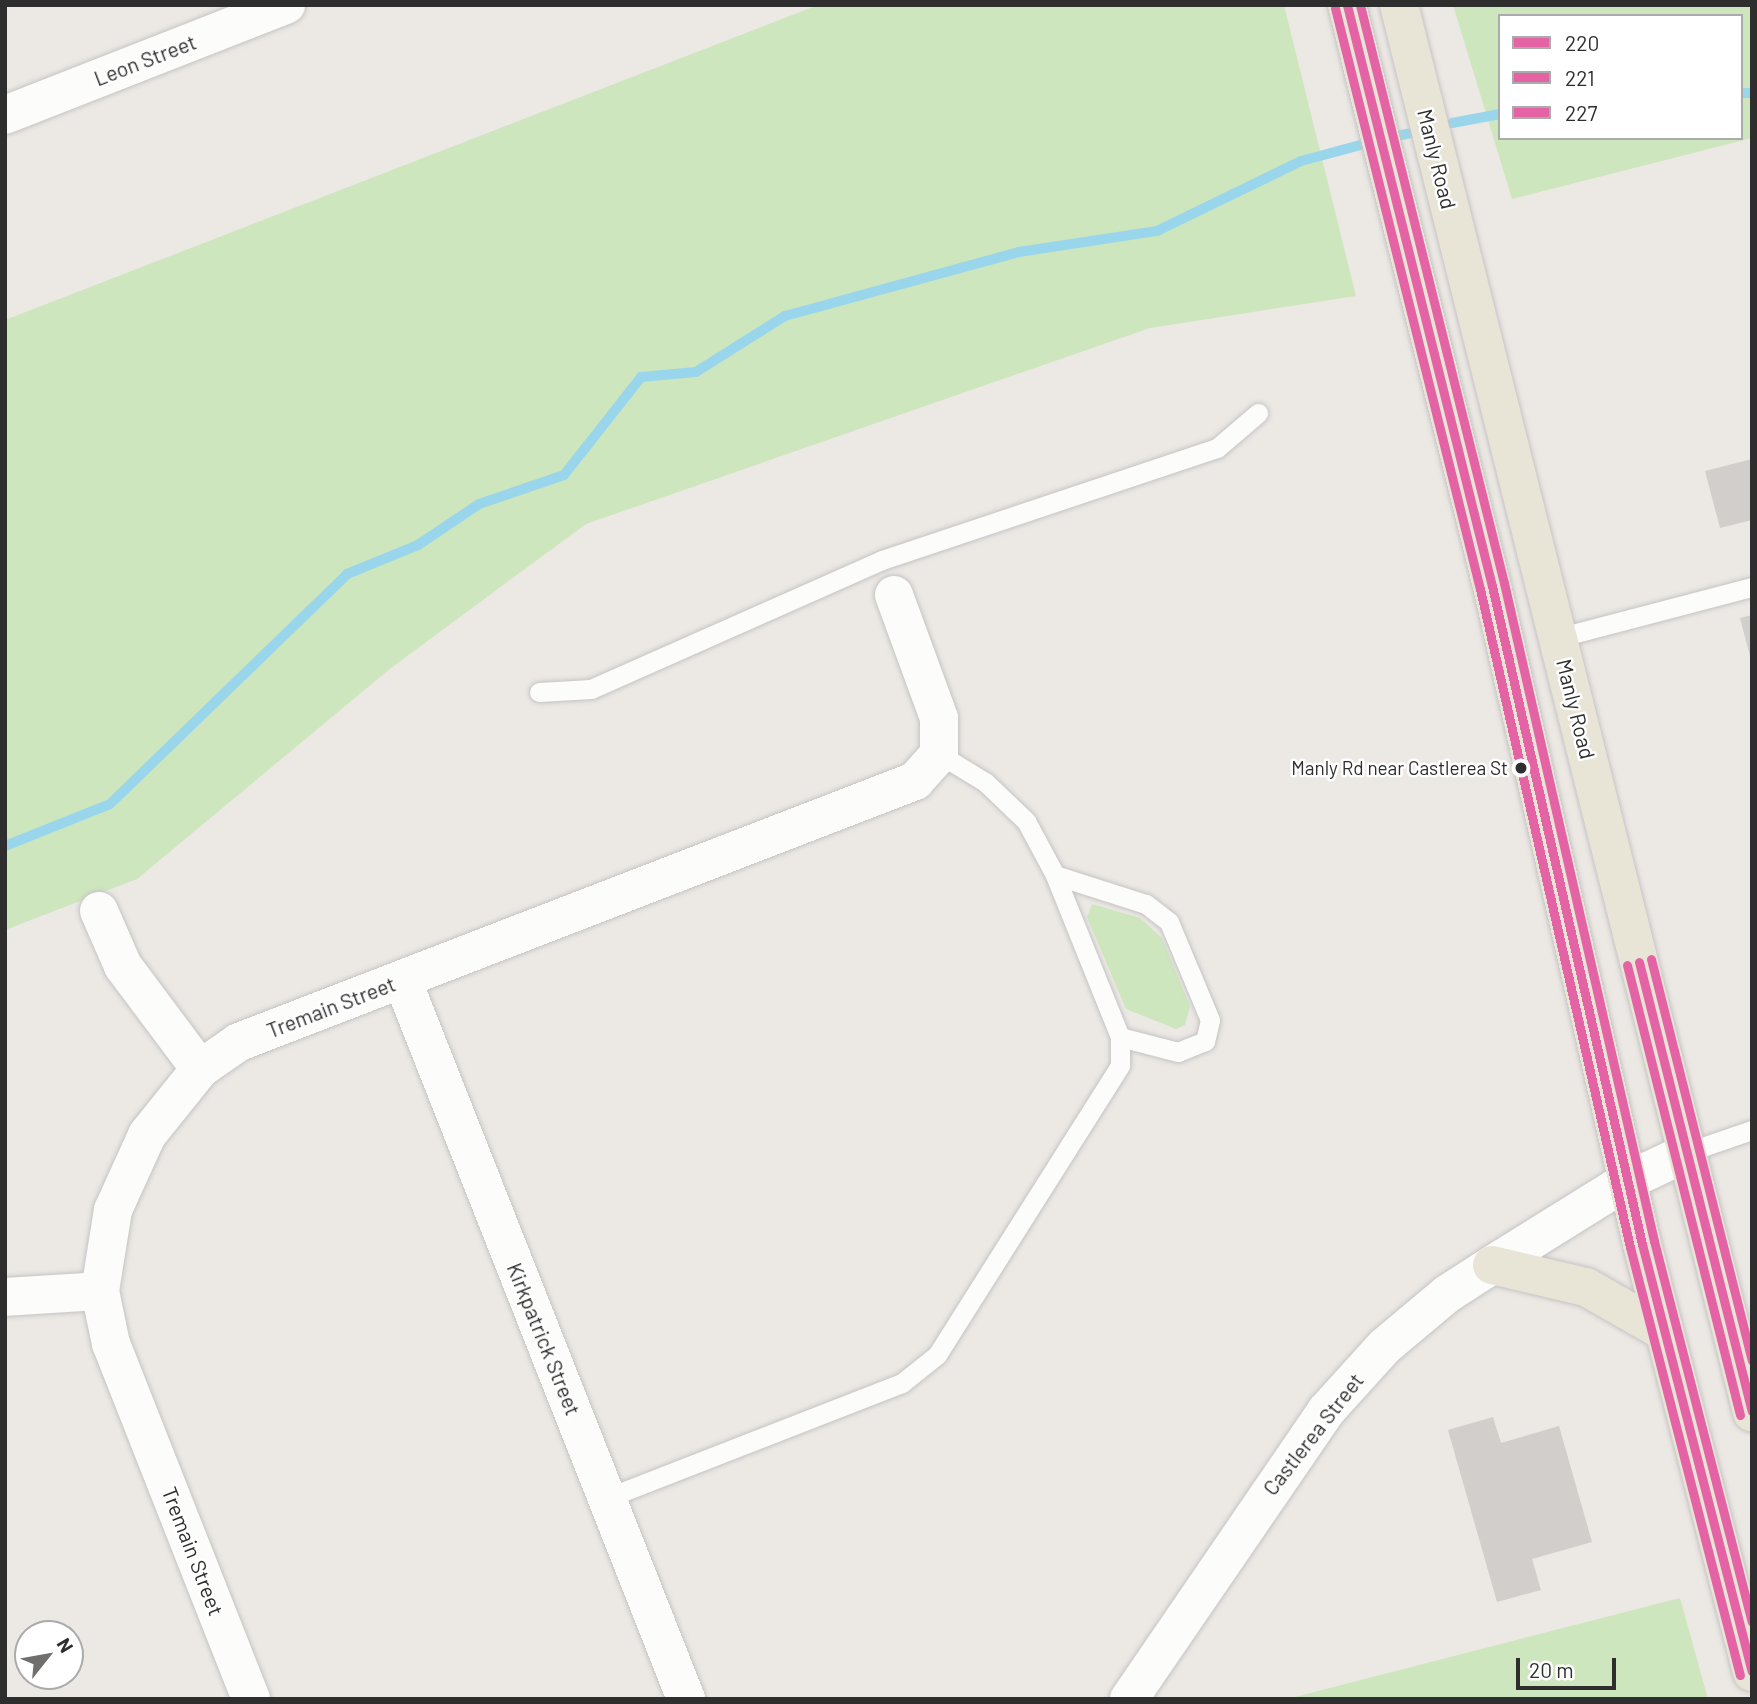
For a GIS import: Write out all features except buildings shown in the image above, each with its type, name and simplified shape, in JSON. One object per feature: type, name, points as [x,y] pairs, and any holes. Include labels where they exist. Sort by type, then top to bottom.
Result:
[{"type":"main road","points":[[1347,5],[1492,586],[1663,1331],[1752,1672]]},
{"type":"main road","name":"Manly Road","points":[[1399,5],[1752,1412]]},
{"type":"main road","points":[[1492,1265],[1586,1287],[1663,1331]]},
{"type":"street","name":"Leon Street","points":[[5,115],[286,5]]},
{"type":"street","points":[[888,577],[939,718],[939,754]]},
{"type":"street","name":"Tremain Street","points":[[251,1699],[111,1343],[100,1291],[113,1210],[147,1135],[200,1069],[239,1042],[915,781],[939,754]]},
{"type":"street","points":[[99,911],[123,966],[200,1069]]},
{"type":"street","name":"Kirkpatrick Street","points":[[402,979],[685,1699]]},
{"type":"street","name":"Castlerea Street","points":[[1129,1699],[1326,1411],[1405,1328],[1492,1265],[1627,1181],[1688,1152]]},
{"type":"street","points":[[5,1297],[100,1291]]},
{"type":"lane","points":[[539,692],[591,689],[888,577],[1217,448],[1258,413]]},
{"type":"lane","points":[[1557,638],[1752,587]]},
{"type":"lane","points":[[607,1498],[902,1383],[937,1355],[1120,1065],[1120,1037],[1055,875],[1026,821],[985,782],[939,754]]},
{"type":"lane","points":[[1055,875],[1146,904],[1168,922],[1210,1020],[1205,1041],[1178,1052],[1120,1037]]},
{"type":"lane","points":[[1688,1152],[1752,1130]]},
{"type":"green space","points":[[818,5],[1284,5],[1356,296],[1150,328],[586,524],[391,668],[137,879],[5,930],[5,320]]},
{"type":"green space","points":[[1453,5],[1752,5],[1752,138],[1512,199]]},
{"type":"green space","points":[[1092,904],[1140,918],[1162,938],[1190,1006],[1185,1025],[1176,1029],[1126,1009],[1087,917]]},
{"type":"green space","points":[[1680,1598],[1708,1699],[1287,1699]]},
{"type":"waterway","points":[[1743,93],[1752,93]]},
{"type":"waterway","points":[[1452,123],[1498,114]]},
{"type":"waterway","points":[[1401,135],[1411,133]]},
{"type":"waterway","points":[[5,846],[110,804],[347,574],[418,545],[479,504],[564,475],[641,377],[696,372],[785,316],[1019,252],[1157,231],[1301,161],[1364,144]]},
{"type":"transit line","name":"220","points":[[1347,5],[1492,586],[1642,1244],[1752,1671]]},
{"type":"transit line","name":"227","points":[[1360,5],[1504,583],[1654,1241],[1752,1622]]},
{"type":"transit line","name":"221","points":[[1335,8],[1480,589],[1630,1247],[1740,1675]]},
{"type":"transit line","name":"227","points":[[1651,959],[1752,1361]]},
{"type":"transit line","name":"220","points":[[1639,962],[1752,1411]]},
{"type":"transit line","name":"221","points":[[1627,965],[1740,1415]]},
{"type":"place","name":"Manly Rd near Castlerea St","points":[[1521,768]]}]
